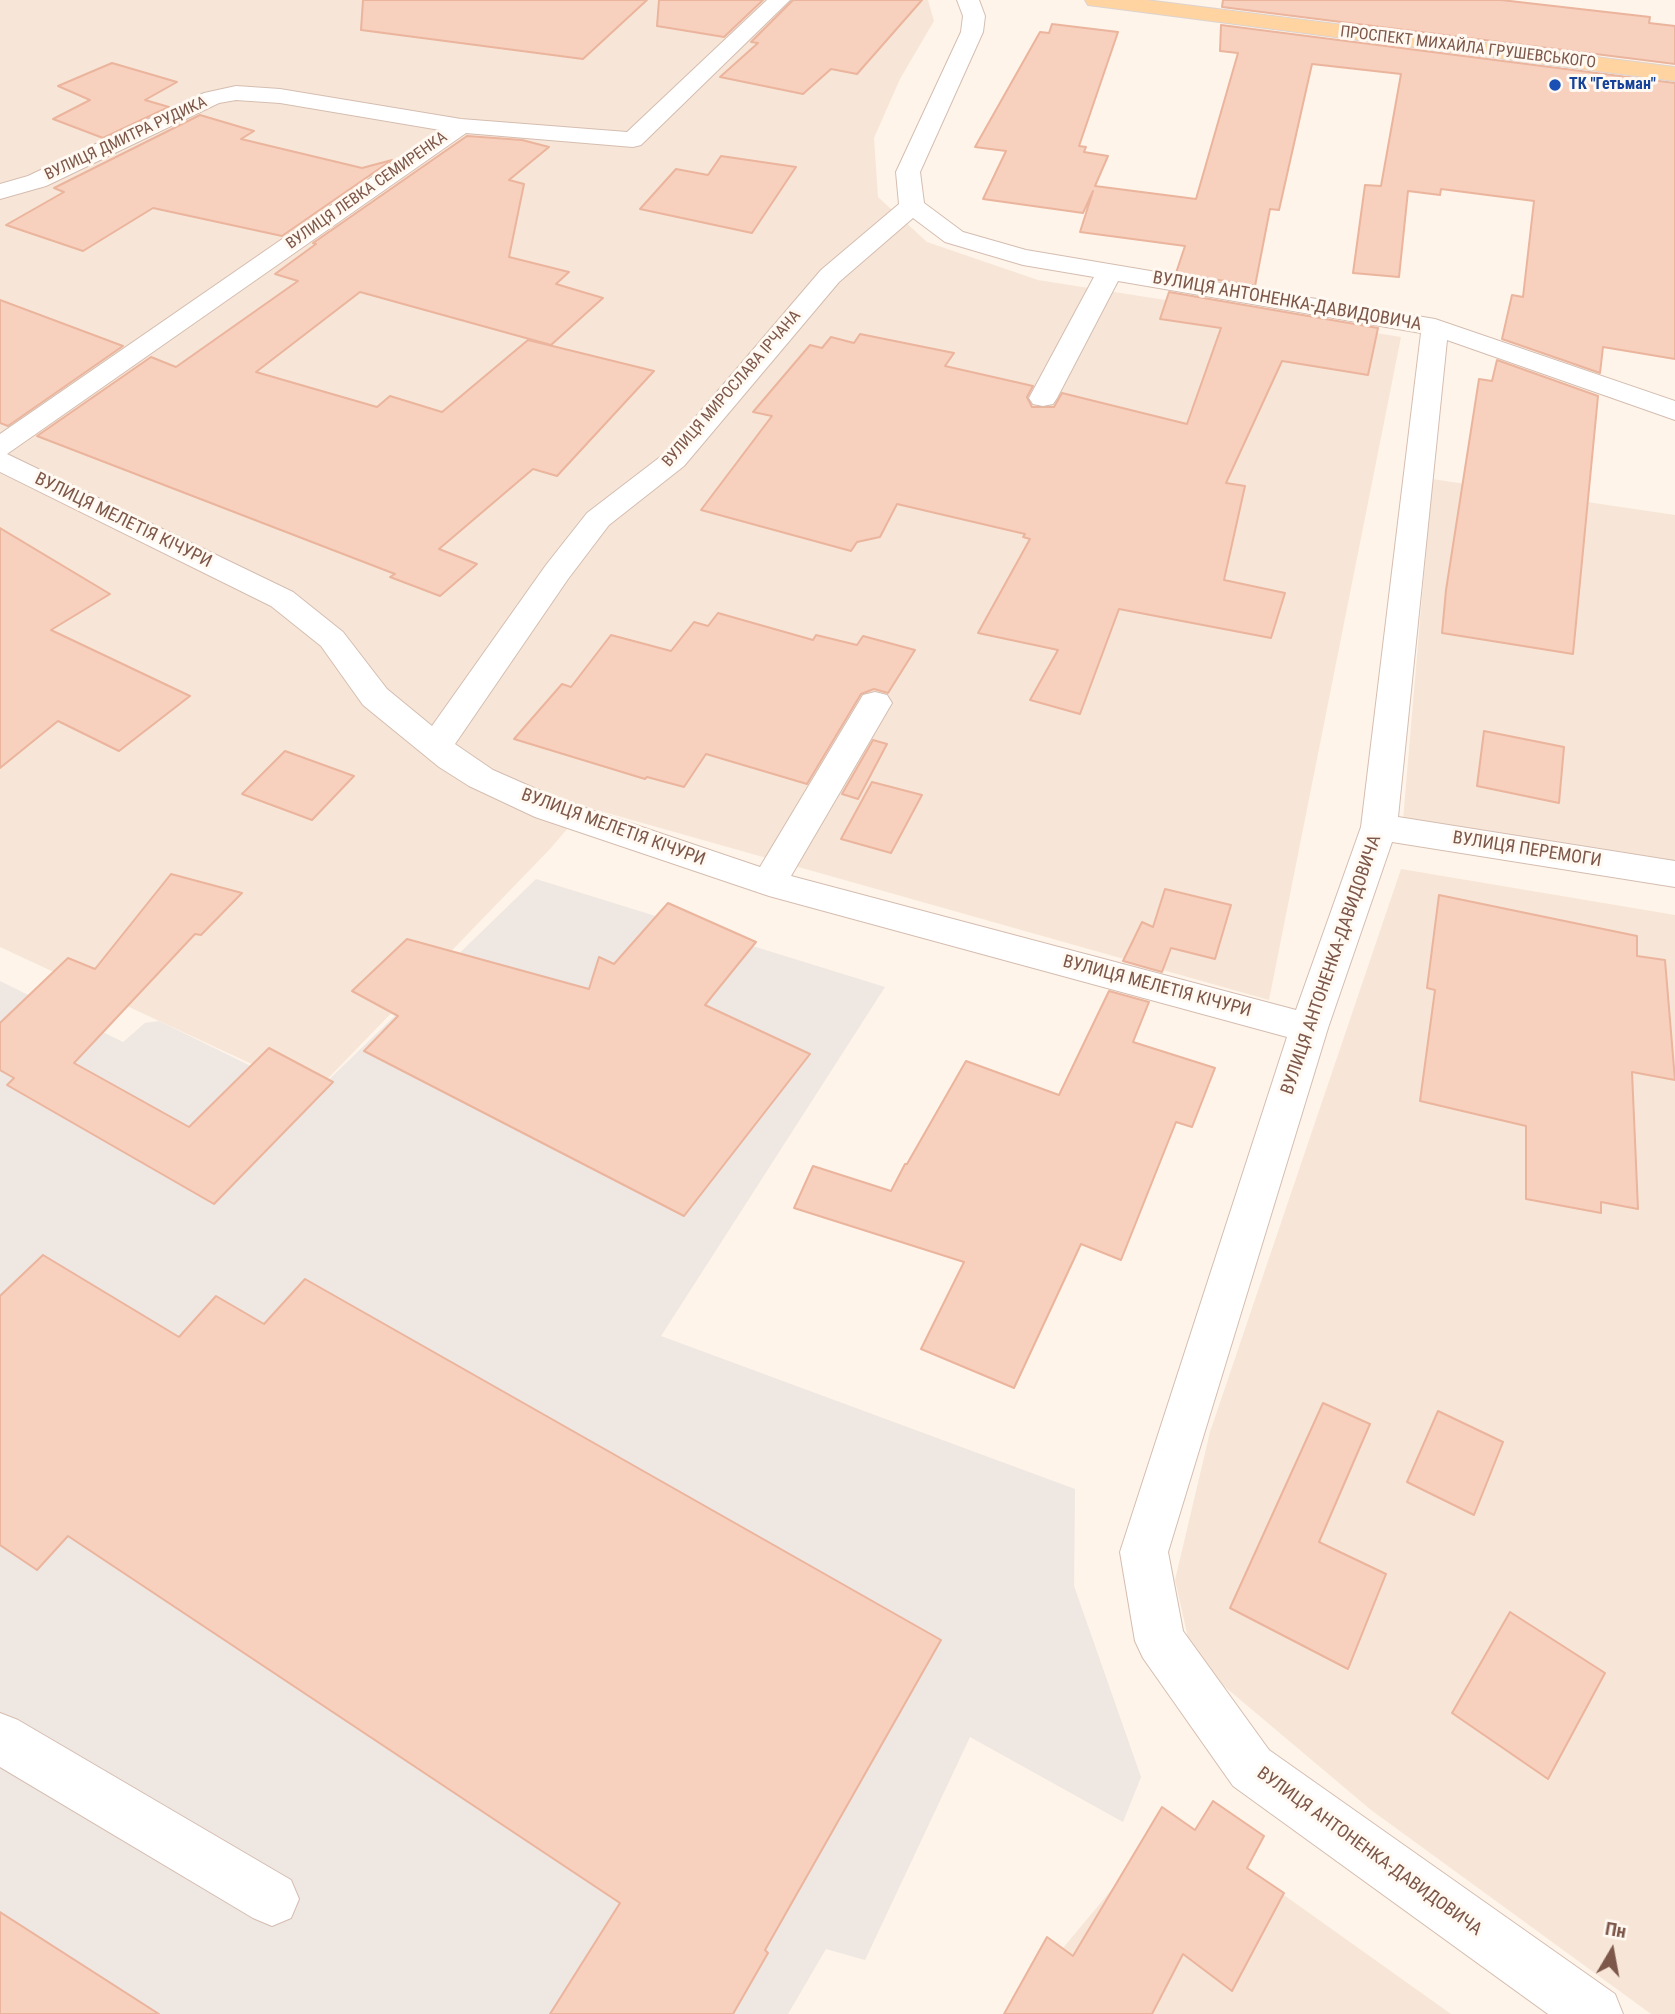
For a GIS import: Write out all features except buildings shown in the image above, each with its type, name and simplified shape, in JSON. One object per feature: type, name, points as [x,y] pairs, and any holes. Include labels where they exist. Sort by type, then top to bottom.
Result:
[{"type":"main road","name":"ПРОСПЕКТ МИХАЙЛА ГРУШЕВСЬКОГО","points":[[1096,0],[1675,74]]},
{"type":"main road","name":"ПРОСПЕКТ МИХАЙЛА ГРУШЕВСЬКОГО","points":[[1173,0],[1260,22]]},
{"type":"street","name":"ВУЛИЦЯ ЛЕВКА СЕМИРЕНКА","points":[[0,447],[461,126],[633,140],[779,0]]},
{"type":"street","points":[[912,206],[908,172],[972,32],[974,16],[968,0]]},
{"type":"street","name":"ВУЛИЦЯ ДМИТРА РУДИКА","points":[[0,192],[37,181],[212,98],[236,93],[280,96],[461,126]]},
{"type":"street","name":"ВУЛИЦЯ АНТОНЕНКА-ДАВИДОВИЧА","points":[[912,206],[954,237],[1023,257],[1434,327],[1379,827],[1309,1028],[1144,1552],[1160,1641],[1251,1768],[1595,2014]]},
{"type":"street","name":"ВУЛИЦЯ МИРОСЛАВА ІРЧАНА","points":[[436,746],[557,572],[598,519],[674,460],[830,276],[912,206]]},
{"type":"street","points":[[1043,398],[1110,272]]},
{"type":"street","points":[[1434,327],[1675,411]]},
{"type":"street","name":"ВУЛИЦЯ МЕЛЕТІЯ КІЧУРИ","points":[[0,461],[282,599],[332,639],[375,697],[436,746],[481,778],[547,808],[769,883],[1309,1028]]},
{"type":"street","points":[[769,883],[874,702]]},
{"type":"street","name":"ВУЛИЦЯ ПЕРЕМОГИ","points":[[1379,827],[1675,874]]},
{"type":"street","points":[[0,1738],[272,1899]]},
{"type":"shaded area","points":[[0,0],[928,0],[934,21],[900,79],[874,138],[878,197],[927,242],[1038,280],[1401,337],[1269,1000],[586,807],[550,849],[314,1093],[0,947]]},
{"type":"shaded area","points":[[1432,479],[1675,515],[1675,864],[1403,820]]},
{"type":"shaded area","points":[[1401,869],[1675,915],[1675,2014],[1651,2014],[1371,1810],[1193,1660],[1175,1580],[1210,1432]]},
{"type":"shaded area","points":[[536,879],[885,987],[661,1336],[1075,1489],[1074,1586],[1141,1777],[1123,1822],[970,1737],[865,1960],[826,1949],[788,2014],[0,2014],[0,981],[123,1042],[145,1023],[159,1021],[312,1096]]},
{"type":"shaded area","points":[[1173,1816],[1451,2014],[1008,2014]]},
{"type":"place","name":"ТК \"Гетьман\"","points":[[1555,85]]}]
